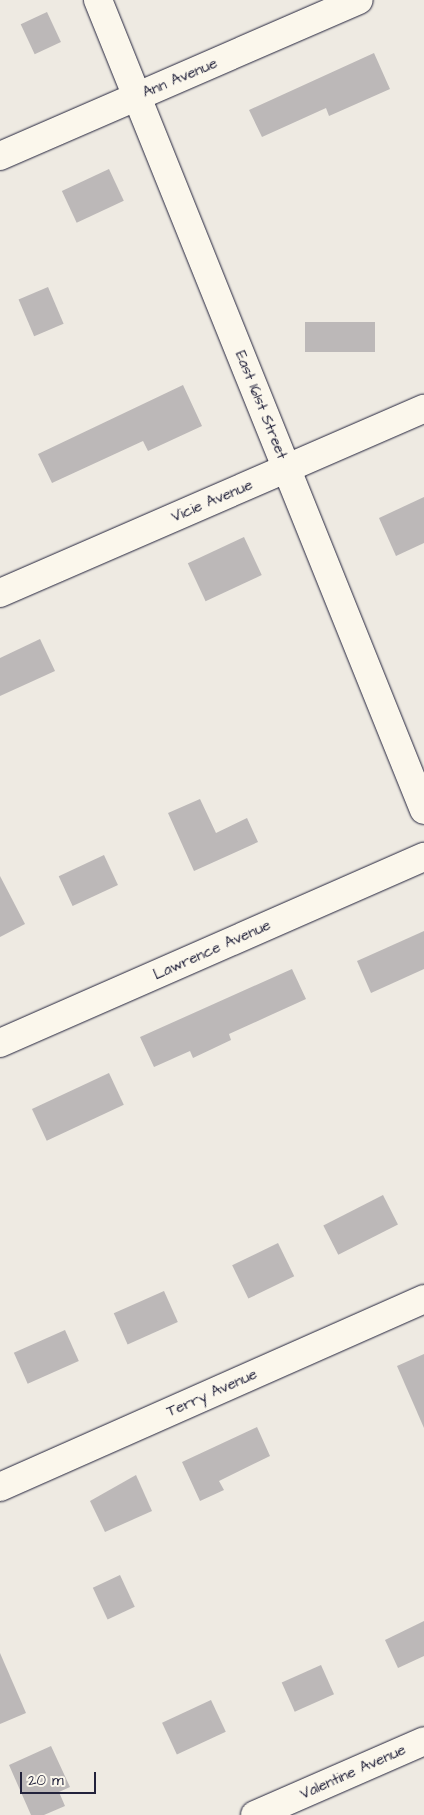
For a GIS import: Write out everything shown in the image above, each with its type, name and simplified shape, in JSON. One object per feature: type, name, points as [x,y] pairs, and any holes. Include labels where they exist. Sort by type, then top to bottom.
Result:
[{"type":"street","name":"East 161st Street","points":[[98,0],[424,810]]},
{"type":"street","name":"Ann Avenue","points":[[0,156],[359,0]]},
{"type":"street","name":"Vicie Avenue","points":[[0,593],[424,409]]},
{"type":"street","name":"Lawrence Avenue","points":[[0,1043],[424,857]]},
{"type":"street","name":"Terry Avenue","points":[[0,1487],[424,1299]]},
{"type":"street","name":"Valentine Avenue","points":[[255,1815],[424,1741]]},
{"type":"building","points":[[47,12],[61,42],[35,54],[21,24]]},
{"type":"building","points":[[374,53],[390,89],[329,116],[326,108],[262,137],[249,110]]},
{"type":"building","points":[[109,169],[124,201],[77,223],[62,191]]},
{"type":"building","points":[[48,287],[64,324],[34,336],[19,300]]},
{"type":"building","points":[[305,322],[375,322],[375,352],[305,352]]},
{"type":"building","points":[[183,385],[202,426],[148,451],[143,441],[52,483],[38,454]]},
{"type":"building","points":[[424,497],[424,543],[396,556],[379,518]]},
{"type":"building","points":[[244,537],[262,575],[206,601],[188,563]]},
{"type":"building","points":[[40,639],[55,671],[0,696],[0,658]]},
{"type":"building","points":[[200,799],[216,833],[247,818],[258,842],[194,871],[168,813]]},
{"type":"building","points":[[104,855],[118,885],[73,906],[59,876]]},
{"type":"building","points":[[0,876],[25,924],[0,937]]},
{"type":"building","points":[[424,931],[424,969],[371,993],[357,961]]},
{"type":"building","points":[[292,969],[306,999],[229,1034],[231,1040],[193,1058],[190,1051],[154,1067],[140,1037]]},
{"type":"building","points":[[109,1073],[124,1105],[47,1141],[32,1109]]},
{"type":"building","points":[[383,1195],[398,1224],[338,1255],[323,1225]]},
{"type":"building","points":[[278,1243],[294,1276],[248,1299],[232,1265]]},
{"type":"building","points":[[164,1291],[178,1322],[128,1344],[114,1313]]},
{"type":"building","points":[[65,1330],[79,1361],[28,1384],[14,1353]]},
{"type":"building","points":[[424,1354],[424,1428],[397,1366]]},
{"type":"building","points":[[257,1427],[270,1456],[219,1481],[224,1490],[200,1501],[182,1462]]},
{"type":"building","points":[[136,1475],[152,1511],[105,1532],[90,1501]]},
{"type":"building","points":[[120,1575],[135,1607],[108,1619],[93,1588]]},
{"type":"building","points":[[424,1621],[424,1656],[398,1668],[385,1640]]},
{"type":"building","points":[[0,1653],[26,1713],[0,1724]]},
{"type":"building","points":[[321,1665],[334,1694],[295,1712],[282,1682]]},
{"type":"building","points":[[211,1700],[226,1732],[177,1755],[162,1723]]},
{"type":"building","points":[[51,1746],[70,1787],[59,1792],[65,1806],[44,1815],[31,1815],[9,1765]]}]
